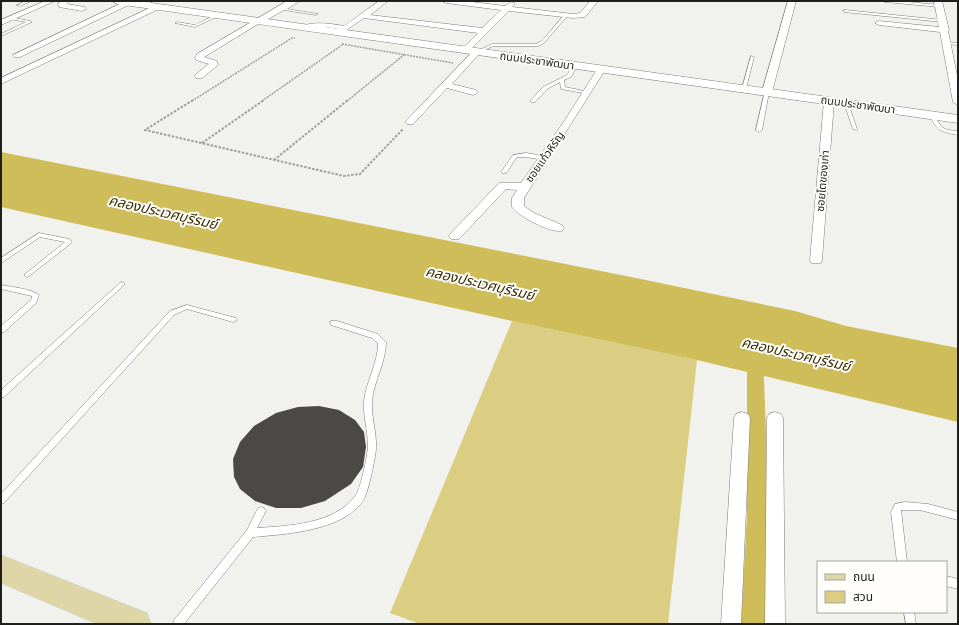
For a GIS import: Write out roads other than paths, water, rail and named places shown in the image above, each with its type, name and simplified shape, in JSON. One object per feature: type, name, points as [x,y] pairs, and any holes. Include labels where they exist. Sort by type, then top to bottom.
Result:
[{"type":"main road","points":[[1,570],[135,624]]},
{"type":"street","points":[[1,23],[51,1]]},
{"type":"street","points":[[66,1],[62,5],[82,9]]},
{"type":"street","points":[[199,76],[214,65],[214,63],[199,58],[200,56],[292,1]]},
{"type":"street","points":[[342,30],[384,1]]},
{"type":"street","points":[[446,1],[566,15],[582,14],[594,1]]},
{"type":"street","points":[[465,50],[514,1]]},
{"type":"street","points":[[767,92],[792,1]]},
{"type":"street","points":[[17,55],[124,2]]},
{"type":"street","name":"ถนนประชาพัฒนา","points":[[124,2],[152,4],[304,28],[342,30],[601,70],[958,119]]},
{"type":"street","points":[[1,81],[152,4]]},
{"type":"street","points":[[939,4],[958,102]]},
{"type":"street","points":[[363,16],[484,31]]},
{"type":"street","points":[[879,23],[945,30]]},
{"type":"street","points":[[410,122],[477,52]]},
{"type":"street","name":"ซอยแก้วหิรัญ","points":[[558,228],[530,216],[518,207],[518,198],[601,70]]},
{"type":"street","points":[[446,85],[473,92]]},
{"type":"street","name":"ซอยโตของเก่า","points":[[816,260],[829,101]]},
{"type":"street","points":[[455,236],[503,185],[524,187]]},
{"type":"street","points":[[732,624],[742,418]]},
{"type":"street","points":[[775,418],[775,624]]},
{"type":"lane","points":[[19,5],[29,1]]},
{"type":"lane","points":[[259,21],[298,1]]},
{"type":"lane","points":[[885,1],[939,4]]},
{"type":"lane","points":[[283,9],[316,14]]},
{"type":"lane","points":[[844,11],[943,21]]},
{"type":"lane","points":[[177,23],[196,26],[218,15]]},
{"type":"lane","points":[[477,52],[492,45],[537,45],[543,42],[566,15]]},
{"type":"lane","points":[[1,35],[30,22],[11,18]]},
{"type":"lane","points":[[947,43],[958,44]]},
{"type":"lane","points":[[744,89],[752,57]]},
{"type":"lane","points":[[533,101],[545,88],[570,76],[576,66]]},
{"type":"lane","points":[[562,80],[563,88],[587,93]]},
{"type":"lane","points":[[759,130],[767,92]]},
{"type":"lane","points":[[846,103],[855,129]]},
{"type":"lane","points":[[932,115],[937,127],[941,130],[958,134]]},
{"type":"lane","points":[[504,172],[515,156],[526,155],[544,158]]},
{"type":"lane","points":[[1,261],[39,236],[69,241],[27,275]]},
{"type":"lane","points":[[1,395],[122,284]]},
{"type":"lane","points":[[1,287],[36,295],[34,301],[1,330]]},
{"type":"lane","points":[[1,500],[172,313],[188,307],[233,320]]},
{"type":"lane","points":[[250,533],[308,527],[346,511],[359,498],[368,471],[372,443],[368,402],[371,386],[382,350],[382,342],[375,336],[334,322]]},
{"type":"lane","points":[[902,561],[896,512],[898,507],[906,505],[918,506],[958,516]]},
{"type":"lane","points":[[178,624],[250,533],[261,511]]},
{"type":"lane","points":[[947,581],[958,584]]},
{"type":"lane","points":[[909,613],[911,624]]},
{"type":"water","name":"คลองประเวศบุรีรมย์","points":[[1,152],[631,277],[795,311],[846,326],[958,348],[958,422],[697,360],[512,321],[1,207]]},
{"type":"waterway","name":"คลองประเวศบุรีรมย์","points":[[753,624],[758,515],[755,352]]}]
